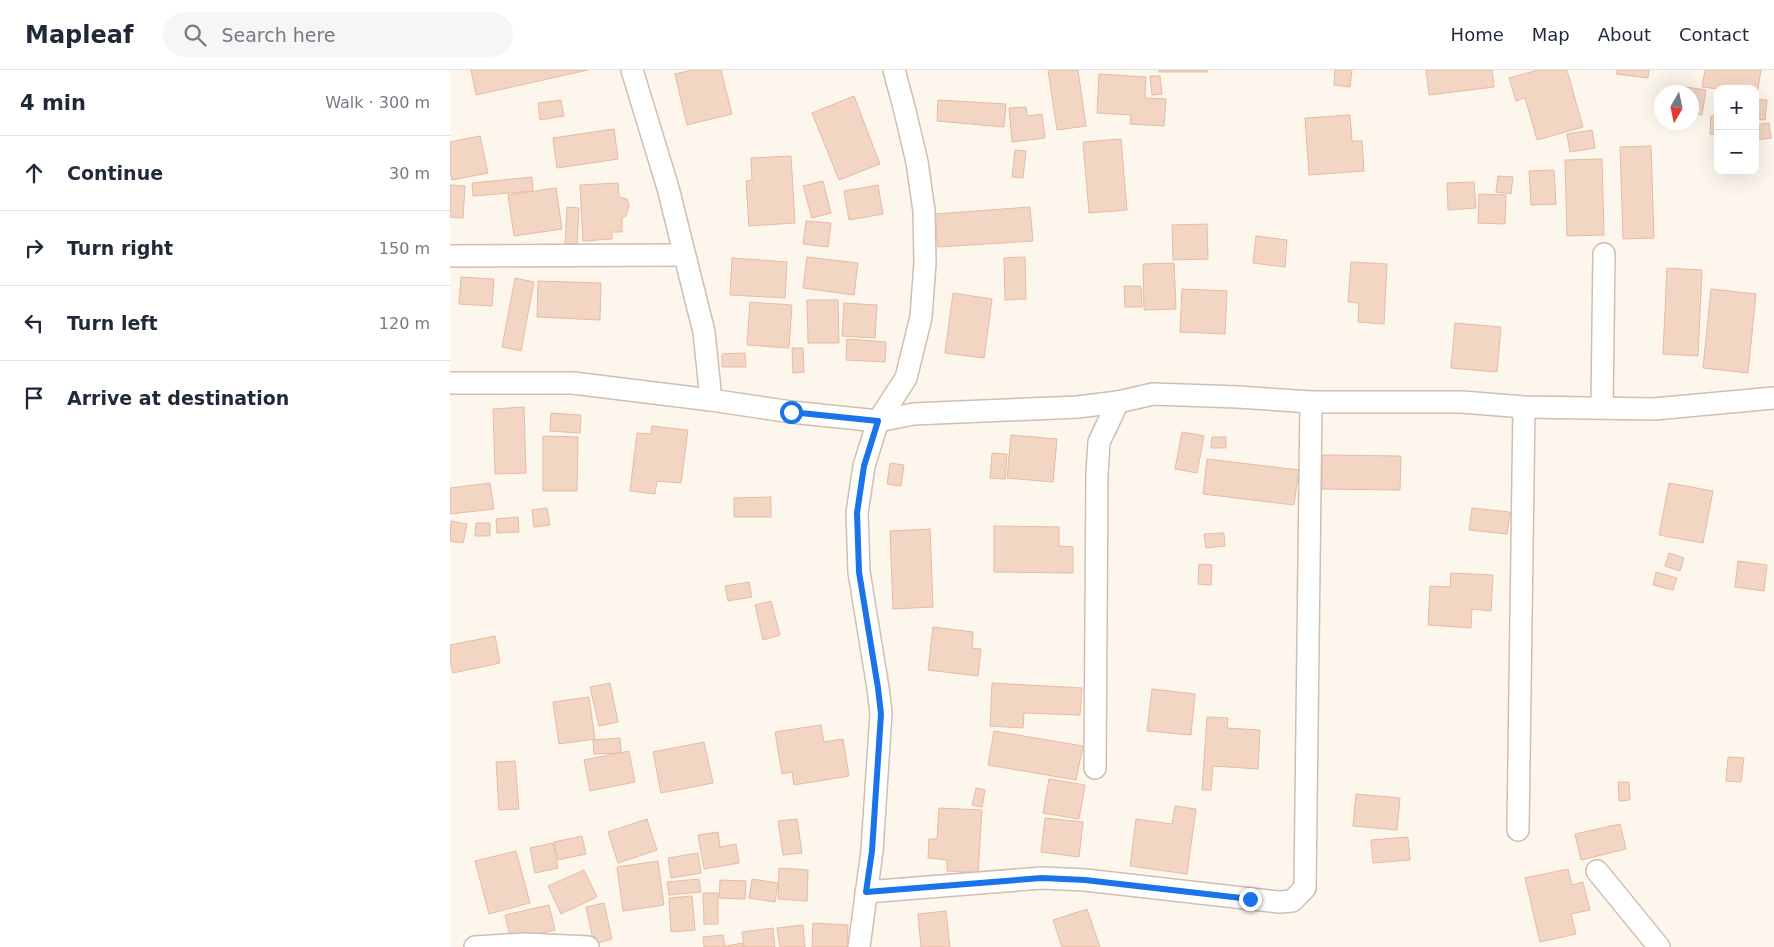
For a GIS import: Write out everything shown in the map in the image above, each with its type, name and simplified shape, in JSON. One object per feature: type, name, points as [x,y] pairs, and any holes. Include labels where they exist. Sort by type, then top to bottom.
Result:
[{"type":"street","points":[[632,70],[668,188],[704,332],[711,400]]},
{"type":"street","points":[[859,947],[872,851],[881,714],[859,572],[857,513],[864,466],[878,421],[906,378],[921,318],[924,263],[924,211],[918,172],[894,70]]},
{"type":"street","points":[[1602,408],[1604,254]]},
{"type":"street","points":[[450,256],[684,255]]},
{"type":"street","points":[[450,383],[574,383],[791,412],[878,421],[913,414],[1078,407],[1118,402],[1153,394],[1310,402],[1462,402],[1524,408],[1654,409],[1774,398]]},
{"type":"street","points":[[1095,768],[1098,442],[1118,402]]},
{"type":"street","points":[[866,892],[1042,878],[1085,880],[1279,902],[1292,901],[1305,888],[1310,402]]},
{"type":"street","points":[[1518,830],[1524,408]]},
{"type":"street","points":[[1598,871],[1658,947]]},
{"type":"street","points":[[475,947],[524,944],[588,947]]},
{"type":"building","points":[[471,70],[588,70],[476,95]]},
{"type":"building","points":[[692,70],[721,70],[732,114],[687,125],[675,74]]},
{"type":"building","points":[[1048,70],[1078,70],[1086,126],[1057,130]]},
{"type":"building","points":[[1159,70],[1207,70],[1207,72],[1159,72]]},
{"type":"building","points":[[1335,70],[1352,70],[1350,87],[1334,85]]},
{"type":"building","points":[[1426,70],[1492,70],[1494,87],[1429,95]]},
{"type":"building","points":[[1538,70],[1567,70],[1583,127],[1537,140],[1525,98],[1516,101],[1509,78]]},
{"type":"building","points":[[1617,70],[1649,70],[1648,78],[1616,74]]},
{"type":"building","points":[[1705,70],[1761,70],[1759,85],[1714,85],[1714,88],[1702,87]]},
{"type":"building","points":[[1099,74],[1146,77],[1145,98],[1166,99],[1164,126],[1130,124],[1131,115],[1097,113]]},
{"type":"building","points":[[1150,76],[1160,76],[1162,94],[1152,95]]},
{"type":"building","points":[[1699,89],[1706,90],[1702,115],[1699,114]]},
{"type":"building","points":[[854,96],[880,164],[839,180],[812,113]]},
{"type":"building","points":[[1759,99],[1767,100],[1765,120],[1759,119]]},
{"type":"building","points":[[561,100],[564,116],[540,120],[538,103]]},
{"type":"building","points":[[938,100],[1006,104],[1004,127],[937,121]]},
{"type":"building","points":[[1026,107],[1027,116],[1042,114],[1045,138],[1012,142],[1009,108]]},
{"type":"building","points":[[1350,115],[1352,141],[1362,141],[1364,171],[1309,175],[1305,118]]},
{"type":"building","points":[[1711,116],[1714,116],[1714,134],[1710,134]]},
{"type":"building","points":[[1769,123],[1771,138],[1759,140],[1759,124]]},
{"type":"building","points":[[614,129],[618,159],[557,168],[553,138]]},
{"type":"building","points":[[1592,130],[1595,148],[1570,152],[1567,134]]},
{"type":"building","points":[[480,136],[488,173],[452,180],[450,142]]},
{"type":"building","points":[[1121,139],[1127,210],[1089,213],[1083,142]]},
{"type":"building","points":[[1651,146],[1654,238],[1623,239],[1620,147]]},
{"type":"building","points":[[1015,150],[1026,151],[1023,178],[1012,177]]},
{"type":"building","points":[[791,156],[795,223],[749,226],[746,181],[752,180],[751,158]]},
{"type":"building","points":[[1602,159],[1604,235],[1567,236],[1565,160]]},
{"type":"building","points":[[1554,170],[1556,204],[1531,205],[1529,171]]},
{"type":"building","points":[[1498,176],[1513,177],[1511,194],[1496,192]]},
{"type":"building","points":[[532,177],[533,191],[473,196],[472,183]]},
{"type":"building","points":[[823,181],[831,213],[812,218],[803,186]]},
{"type":"building","points":[[1474,182],[1476,208],[1448,210],[1447,183]]},
{"type":"building","points":[[618,183],[619,197],[627,199],[629,205],[626,216],[622,218],[622,232],[612,232],[612,239],[583,241],[580,185]]},
{"type":"building","points":[[450,185],[465,186],[463,218],[450,217]]},
{"type":"building","points":[[878,185],[883,214],[849,220],[844,191]]},
{"type":"building","points":[[556,188],[562,229],[514,236],[508,195]]},
{"type":"building","points":[[1479,194],[1506,195],[1505,224],[1478,223]]},
{"type":"building","points":[[567,207],[579,208],[577,245],[565,244]]},
{"type":"building","points":[[1030,207],[1033,241],[938,247],[935,214]]},
{"type":"building","points":[[806,221],[831,223],[828,247],[803,244]]},
{"type":"building","points":[[1207,224],[1208,259],[1173,260],[1172,225]]},
{"type":"building","points":[[1256,236],[1287,240],[1285,267],[1253,263]]},
{"type":"building","points":[[807,257],[858,263],[854,295],[803,288]]},
{"type":"building","points":[[1025,257],[1026,299],[1005,300],[1004,258]]},
{"type":"building","points":[[732,258],[787,262],[785,298],[730,295]]},
{"type":"building","points":[[1351,262],[1387,264],[1384,324],[1358,322],[1359,303],[1348,302]]},
{"type":"building","points":[[1174,263],[1176,309],[1144,310],[1143,264]]},
{"type":"building","points":[[1667,268],[1702,270],[1698,356],[1663,354]]},
{"type":"building","points":[[461,277],[494,279],[492,306],[459,304]]},
{"type":"building","points":[[515,278],[534,282],[521,351],[502,347]]},
{"type":"building","points":[[538,281],[601,283],[600,320],[537,317]]},
{"type":"building","points":[[1124,286],[1141,286],[1142,307],[1125,307]]},
{"type":"building","points":[[1182,289],[1227,291],[1225,334],[1180,332]]},
{"type":"building","points":[[1711,289],[1756,294],[1748,373],[1703,368]]},
{"type":"building","points":[[953,293],[992,299],[984,358],[945,353]]},
{"type":"building","points":[[807,300],[838,300],[839,343],[808,343]]},
{"type":"building","points":[[750,302],[792,305],[789,348],[747,345]]},
{"type":"building","points":[[844,303],[877,305],[875,338],[842,336]]},
{"type":"building","points":[[1455,323],[1501,327],[1497,372],[1451,368]]},
{"type":"building","points":[[847,339],[886,342],[885,362],[846,360]]},
{"type":"building","points":[[792,348],[803,348],[804,372],[793,373]]},
{"type":"building","points":[[745,353],[746,367],[722,367],[722,354]]},
{"type":"building","points":[[524,407],[526,473],[495,474],[493,409]]},
{"type":"building","points":[[551,413],[581,415],[580,433],[550,431]]},
{"type":"building","points":[[652,426],[688,430],[681,483],[657,481],[655,494],[630,491],[637,433],[651,434]]},
{"type":"building","points":[[1182,432],[1204,436],[1197,473],[1175,469]]},
{"type":"building","points":[[1011,435],[1057,439],[1053,482],[1007,478]]},
{"type":"building","points":[[543,436],[578,437],[577,491],[543,491]]},
{"type":"building","points":[[1212,437],[1226,437],[1226,448],[1211,448]]},
{"type":"building","points":[[992,453],[1007,454],[1005,479],[990,478]]},
{"type":"building","points":[[1322,455],[1401,456],[1400,490],[1322,489]]},
{"type":"building","points":[[1207,459],[1299,470],[1294,505],[1203,494]]},
{"type":"building","points":[[890,463],[904,465],[901,486],[887,484]]},
{"type":"building","points":[[490,483],[494,509],[450,514],[450,488]]},
{"type":"building","points":[[1669,483],[1713,491],[1703,543],[1659,535]]},
{"type":"building","points":[[771,497],[771,517],[734,517],[734,498]]},
{"type":"building","points":[[547,508],[550,525],[534,527],[532,510]]},
{"type":"building","points":[[1472,508],[1510,512],[1507,534],[1469,530]]},
{"type":"building","points":[[518,517],[519,532],[497,533],[496,519]]},
{"type":"building","points":[[451,521],[467,524],[463,543],[450,541]]},
{"type":"building","points":[[476,523],[490,523],[490,536],[475,536]]},
{"type":"building","points":[[994,526],[1059,527],[1059,546],[1073,547],[1073,573],[994,572]]},
{"type":"building","points":[[930,529],[933,607],[893,609],[890,531]]},
{"type":"building","points":[[1224,533],[1225,546],[1206,548],[1204,534]]},
{"type":"building","points":[[1669,553],[1684,558],[1680,571],[1665,566]]},
{"type":"building","points":[[1738,561],[1767,565],[1764,591],[1735,587]]},
{"type":"building","points":[[1199,564],[1212,565],[1211,585],[1198,584]]},
{"type":"building","points":[[1656,572],[1677,578],[1673,590],[1653,585]]},
{"type":"building","points":[[1451,573],[1493,575],[1491,611],[1472,609],[1471,628],[1428,625],[1430,586],[1450,587]]},
{"type":"building","points":[[749,582],[752,597],[728,601],[725,586]]},
{"type":"building","points":[[771,601],[780,635],[763,640],[755,605]]},
{"type":"building","points":[[933,627],[973,632],[972,648],[981,649],[978,676],[928,670]]},
{"type":"building","points":[[495,636],[500,663],[453,673],[450,660],[450,645]]},
{"type":"building","points":[[610,683],[618,722],[599,726],[590,687]]},
{"type":"building","points":[[992,683],[1082,688],[1080,715],[1024,713],[1023,728],[990,726]]},
{"type":"building","points":[[1152,689],[1195,694],[1191,735],[1147,731]]},
{"type":"building","points":[[589,697],[595,739],[559,744],[553,702]]},
{"type":"building","points":[[1207,717],[1228,718],[1227,728],[1260,730],[1258,769],[1213,766],[1211,790],[1202,790]]},
{"type":"building","points":[[821,725],[824,742],[843,739],[849,776],[794,785],[792,772],[782,774],[775,732]]},
{"type":"building","points":[[994,731],[1083,746],[1076,780],[988,765]]},
{"type":"building","points":[[620,738],[621,753],[594,754],[593,740]]},
{"type":"building","points":[[704,742],[713,783],[661,793],[653,752]]},
{"type":"building","points":[[629,751],[635,782],[590,791],[584,760]]},
{"type":"building","points":[[1728,757],[1744,758],[1741,782],[1726,781]]},
{"type":"building","points":[[515,761],[519,809],[499,810],[496,762]]},
{"type":"building","points":[[1049,779],[1085,785],[1079,819],[1043,813]]},
{"type":"building","points":[[1618,782],[1629,782],[1630,800],[1619,801]]},
{"type":"building","points":[[976,788],[985,790],[982,807],[972,805]]},
{"type":"building","points":[[1356,794],[1400,798],[1397,830],[1353,826]]},
{"type":"building","points":[[1175,806],[1196,809],[1187,874],[1130,866],[1136,819],[1172,824]]},
{"type":"building","points":[[939,808],[982,810],[978,873],[947,871],[947,860],[928,858],[929,839],[937,839]]},
{"type":"building","points":[[1045,818],[1083,822],[1079,857],[1041,852]]},
{"type":"building","points":[[647,819],[657,850],[618,863],[608,832]]},
{"type":"building","points":[[797,819],[802,853],[783,855],[778,821]]},
{"type":"building","points":[[1620,824],[1626,849],[1581,860],[1575,834]]},
{"type":"building","points":[[718,832],[720,847],[736,844],[739,863],[704,869],[698,835]]},
{"type":"building","points":[[582,836],[586,854],[558,860],[554,842]]},
{"type":"building","points":[[1408,837],[1410,860],[1373,863],[1371,840]]},
{"type":"building","points":[[553,843],[558,868],[535,873],[530,848]]},
{"type":"building","points":[[516,851],[530,903],[489,914],[475,861]]},
{"type":"building","points":[[698,853],[701,873],[671,878],[668,858]]},
{"type":"building","points":[[658,861],[664,905],[623,911],[617,867]]},
{"type":"building","points":[[779,868],[808,870],[807,901],[778,899]]},
{"type":"building","points":[[1568,869],[1572,885],[1583,882],[1590,910],[1571,914],[1576,934],[1540,942],[1525,878]]},
{"type":"building","points":[[584,870],[597,897],[561,914],[548,886]]},
{"type":"building","points":[[699,879],[701,892],[669,895],[667,882]]},
{"type":"building","points":[[752,879],[778,883],[775,902],[749,898]]},
{"type":"building","points":[[720,880],[746,881],[745,899],[719,898]]},
{"type":"building","points":[[703,893],[718,893],[718,924],[704,924]]},
{"type":"building","points":[[692,896],[695,930],[671,932],[669,898]]},
{"type":"building","points":[[604,903],[612,939],[594,944],[586,907]]},
{"type":"building","points":[[549,905],[555,930],[511,941],[505,915]]},
{"type":"building","points":[[1087,909],[1100,947],[1062,947],[1053,920]]},
{"type":"building","points":[[946,911],[950,947],[921,947],[918,914]]},
{"type":"building","points":[[813,923],[848,925],[847,947],[812,947]]},
{"type":"building","points":[[803,925],[805,947],[780,947],[777,928]]},
{"type":"building","points":[[773,928],[775,947],[744,947],[742,932]]},
{"type":"building","points":[[723,935],[725,947],[704,947],[703,937]]},
{"type":"building","points":[[742,943],[743,947],[726,947],[726,946]]},
{"type":"route","points":[[791,412],[878,421],[864,466],[857,513],[859,572],[881,714],[872,851],[866,892],[1042,878],[1085,880],[1250,899]]}]
